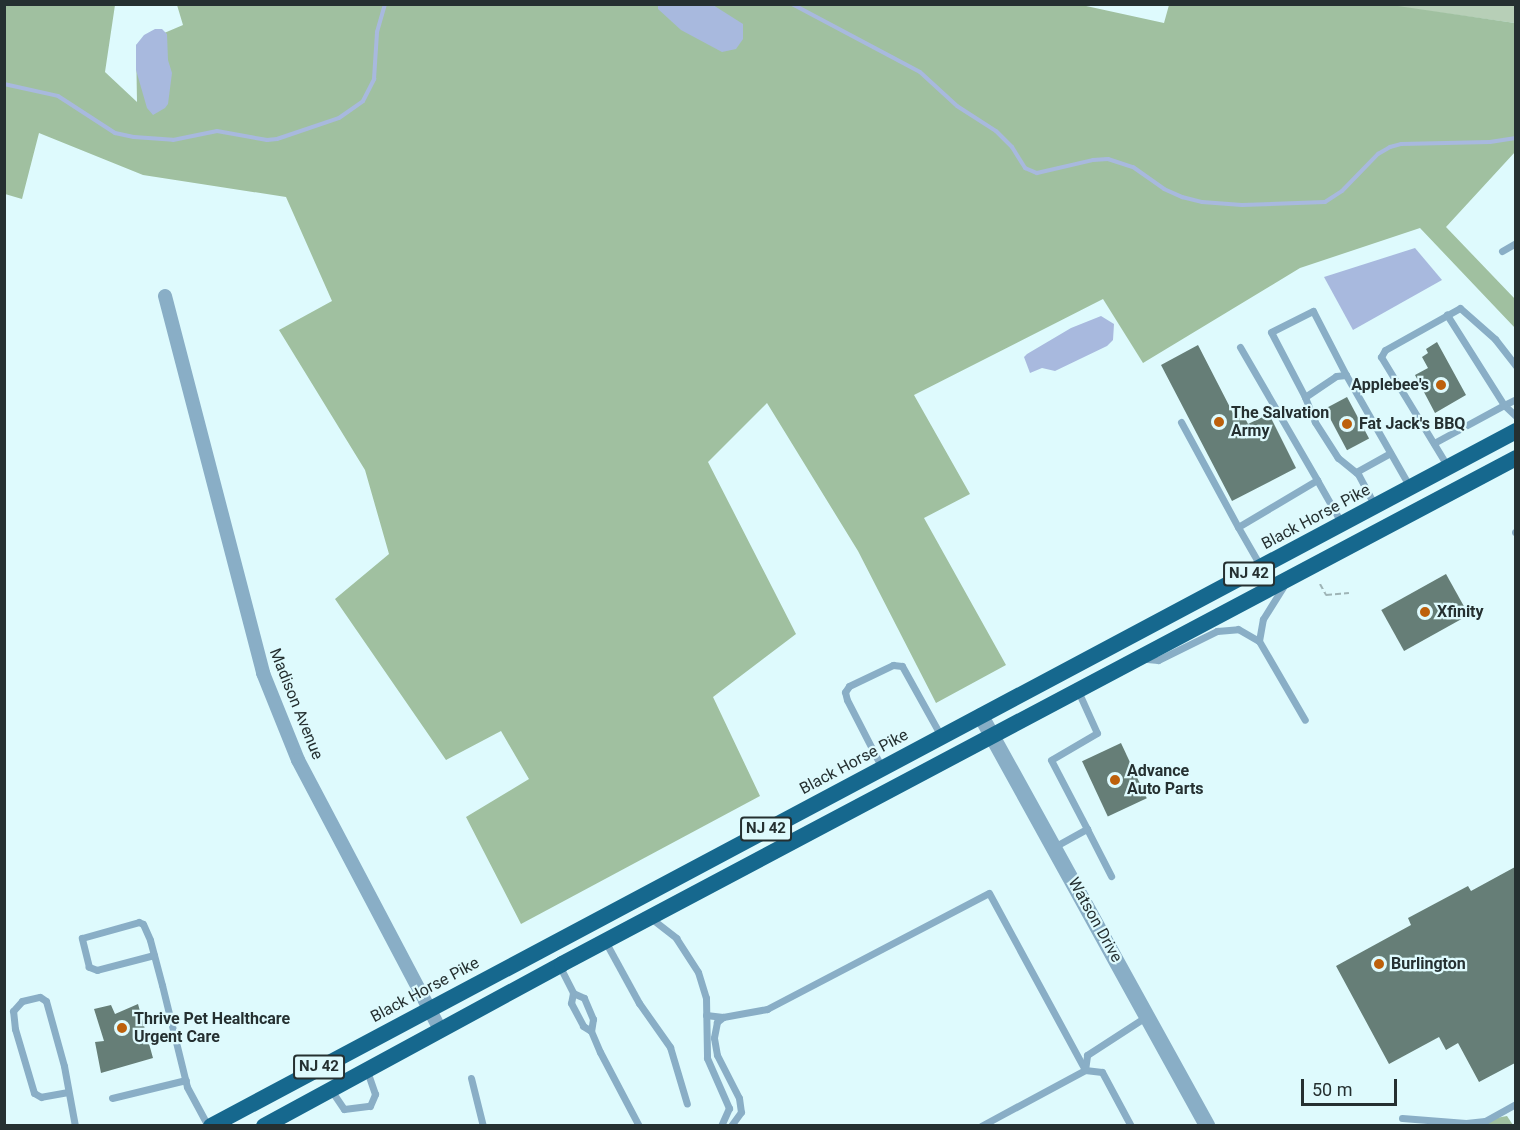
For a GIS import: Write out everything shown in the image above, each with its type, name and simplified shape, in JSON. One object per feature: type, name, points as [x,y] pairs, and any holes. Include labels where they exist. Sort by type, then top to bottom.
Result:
[{"type":"highway","name":"Black Horse Pike","points":[[209,1125],[1515,431]]},
{"type":"highway","points":[[1472,482],[1515,452]]},
{"type":"highway","name":"NJ 42","points":[[272,1124],[560,964],[1515,459]]},
{"type":"street","name":"Madison Avenue","points":[[165,296],[263,674],[298,760],[441,1031]]},
{"type":"street","name":"Watson Drive","points":[[981,716],[1207,1125]]},
{"type":"street","points":[[552,943],[560,964]]},
{"type":"lane","points":[[1502,250],[1515,243]]},
{"type":"lane","points":[[1448,467],[1381,357],[1385,350],[1460,308],[1495,339],[1515,366]]},
{"type":"lane","points":[[1375,506],[1356,472],[1338,458],[1315,422],[1305,397],[1271,332],[1313,311],[1346,375],[1410,488]]},
{"type":"lane","points":[[1447,315],[1504,405],[1515,416]]},
{"type":"lane","points":[[1240,347],[1342,524]]},
{"type":"lane","points":[[1305,397],[1336,376],[1346,375]]},
{"type":"lane","points":[[1434,443],[1515,399]]},
{"type":"lane","points":[[1181,422],[1260,567]]},
{"type":"lane","points":[[1356,472],[1390,453]]},
{"type":"lane","points":[[1238,527],[1317,480]]},
{"type":"lane","points":[[1259,641],[1263,619],[1290,578]]},
{"type":"lane","points":[[1138,659],[1158,660],[1227,628],[1238,629],[1259,641],[1305,720]]},
{"type":"lane","points":[[882,768],[847,700],[845,692],[849,686],[893,666],[902,666],[941,736]]},
{"type":"lane","points":[[1078,691],[1097,733],[1051,760],[1111,876]]},
{"type":"lane","points":[[1054,847],[1087,829]]},
{"type":"lane","points":[[706,1014],[723,1017],[767,1009],[989,893],[1085,1070]]},
{"type":"lane","points":[[650,918],[676,938],[698,972],[706,998],[707,1058],[729,1108],[721,1125]]},
{"type":"lane","points":[[154,955],[97,970],[88,967],[82,938],[139,922],[143,924],[154,955],[186,1080],[209,1125]]},
{"type":"lane","points":[[605,941],[639,1003],[670,1047],[687,1104]]},
{"type":"lane","points":[[560,964],[573,993],[571,1004],[583,1026],[591,1031],[639,1125]]},
{"type":"lane","points":[[573,993],[584,998],[593,1019],[591,1031]]},
{"type":"lane","points":[[68,1092],[40,1097],[34,1093],[15,1029],[14,1011],[22,1001],[40,998],[46,1001],[64,1066],[75,1125]]},
{"type":"lane","points":[[1085,1070],[1087,1055],[1148,1016]]},
{"type":"lane","points":[[723,1017],[717,1022],[714,1038],[717,1055],[739,1098],[741,1112],[731,1125]]},
{"type":"lane","points":[[331,1090],[344,1109],[370,1106],[375,1094],[367,1070]]},
{"type":"lane","points":[[981,1125],[1085,1070],[1102,1072],[1131,1125]]},
{"type":"lane","points":[[471,1078],[483,1125]]},
{"type":"lane","points":[[112,1098],[186,1080]]},
{"type":"lane","points":[[1402,1118],[1441,1123],[1475,1122],[1485,1120],[1515,1104]]},
{"type":"path","points":[[1320,584],[1326,595],[1349,593]]},
{"type":"green space","points":[[1077,4],[1164,23],[1169,5],[1384,4],[1515,23],[1515,152],[1446,227],[1515,299],[1515,328],[1420,228],[1300,268],[1143,363],[1103,299],[914,395],[970,494],[924,518],[1006,665],[936,703],[858,551],[767,403],[708,462],[796,634],[713,697],[760,796],[521,924],[466,817],[529,779],[501,731],[446,760],[335,599],[389,554],[365,470],[279,330],[332,301],[286,197],[143,175],[39,133],[22,199],[5,194],[5,5],[115,5],[105,72],[137,102],[136,45],[183,25],[177,5]]},
{"type":"green space","points":[[1384,5],[1515,5],[1515,23]]},
{"type":"green space","points":[[1507,1116],[1513,1125],[1453,1126]]},
{"type":"water","points":[[658,5],[713,5],[743,24],[743,39],[736,49],[722,52],[681,30],[658,9]]},
{"type":"water","points":[[155,29],[162,29],[167,34],[168,60],[172,73],[168,104],[153,115],[147,108],[136,70],[136,45],[144,35]]},
{"type":"water","points":[[1415,248],[1442,280],[1353,330],[1324,277]]},
{"type":"water","points":[[1101,316],[1114,324],[1113,340],[1107,346],[1055,371],[1042,368],[1030,373],[1024,357],[1027,354],[1071,328]]},
{"type":"building","name":"Applebee's","points":[[1437,342],[1466,395],[1435,413],[1415,375],[1428,368],[1422,357],[1428,353],[1426,349]]},
{"type":"building","name":"The Salvation Army","points":[[1198,345],[1236,419],[1244,416],[1248,424],[1269,414],[1296,468],[1232,501],[1161,365]]},
{"type":"building","name":"Fat Jack's BBQ","points":[[1347,397],[1369,438],[1347,450],[1325,409]]},
{"type":"building","name":"Xfinity","points":[[1446,574],[1469,615],[1404,651],[1381,610]]},
{"type":"building","name":"Advance Auto Parts","points":[[1121,743],[1147,798],[1108,816],[1082,761]]},
{"type":"building","points":[[1515,867],[1515,1063],[1479,1082],[1458,1043],[1446,1050],[1439,1037],[1389,1064],[1336,966],[1411,925],[1408,918],[1468,886],[1471,891]]},
{"type":"building","name":"Thrive Pet Healthcare Urgent Care","points":[[138,1004],[153,1058],[101,1073],[95,1042],[104,1041],[94,1009],[111,1005],[115,1014]]},
{"type":"waterway","points":[[4,84],[58,96],[115,133],[134,137],[173,140],[217,131],[267,140],[277,139],[339,118],[363,101],[374,79],[377,32],[385,4]]},
{"type":"waterway","points":[[792,4],[920,72],[957,106],[996,131],[1012,147],[1025,168],[1037,173],[1093,160],[1108,159],[1133,167],[1164,189],[1202,202],[1242,205],[1325,202],[1342,191],[1378,154],[1390,147],[1401,144],[1490,142],[1516,138]]},
{"type":"place","name":"Applebee's","points":[[1441,385]]},
{"type":"place","name":"The Salvation Army","points":[[1219,422]]},
{"type":"place","name":"Fat Jack's BBQ","points":[[1347,424]]},
{"type":"place","name":"Xfinity","points":[[1425,612]]},
{"type":"place","name":"Advance Auto Parts","points":[[1115,780]]},
{"type":"place","name":"Burlington","points":[[1379,964]]},
{"type":"place","name":"Thrive Pet Healthcare Urgent Care","points":[[122,1028]]}]
